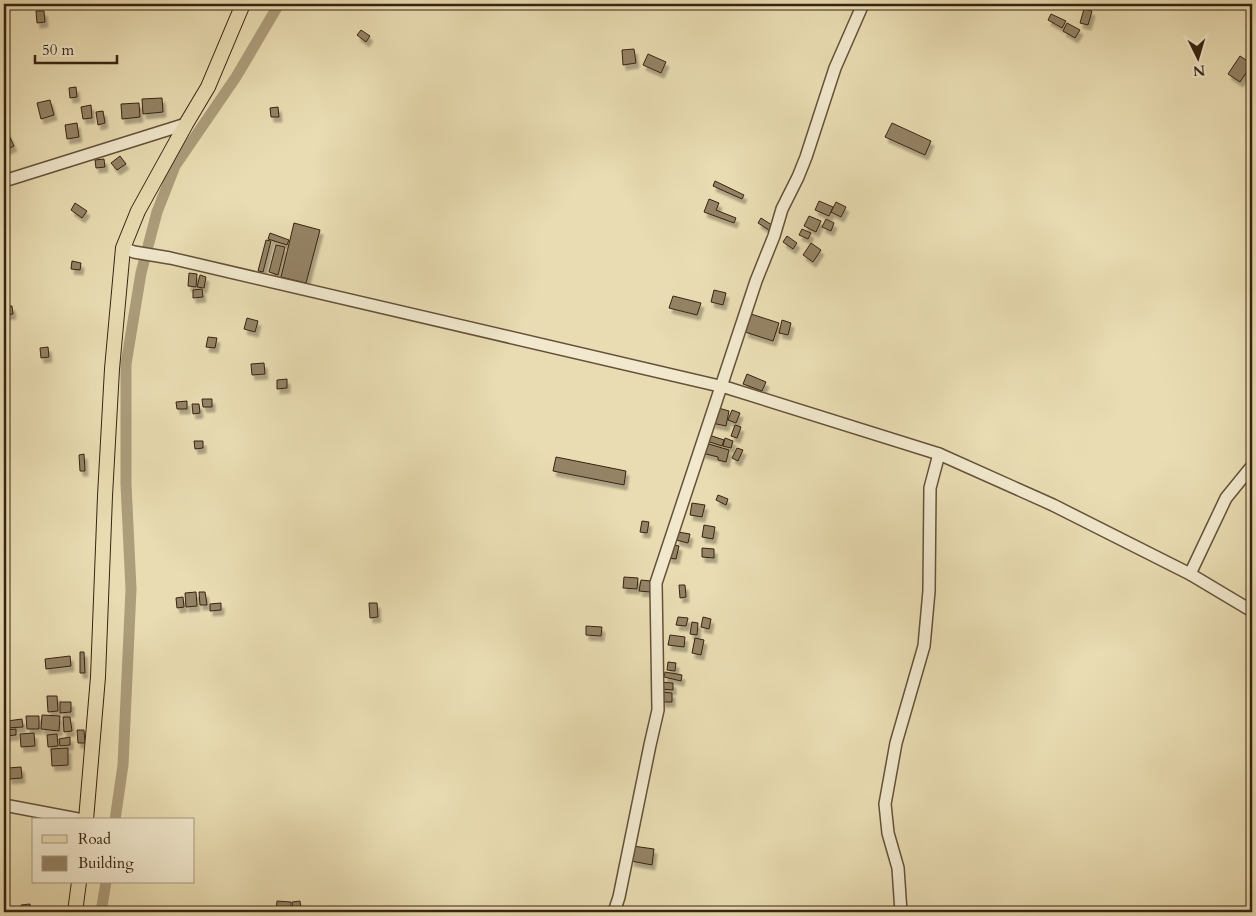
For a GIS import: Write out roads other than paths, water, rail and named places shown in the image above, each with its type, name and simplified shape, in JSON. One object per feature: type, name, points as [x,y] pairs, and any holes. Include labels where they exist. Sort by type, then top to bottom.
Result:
[{"type":"main road","points":[[84,818],[98,677],[112,369],[128,250],[138,211],[208,88],[243,4]]},
{"type":"main road","points":[[75,912],[79,884]]},
{"type":"street","points":[[614,912],[619,897],[658,710],[656,584],[756,281],[774,236],[782,209],[806,157],[835,68],[863,4]]},
{"type":"street","points":[[4,181],[186,124]]},
{"type":"street","points":[[128,250],[170,258],[737,391],[939,454],[1053,504],[1190,574],[1252,611]]},
{"type":"street","points":[[900,912],[898,868],[888,833],[885,804],[896,743],[924,646],[929,591],[930,488],[939,454]]},
{"type":"street","points":[[1190,574],[1226,498],[1252,466]]},
{"type":"street","points":[[4,805],[73,818]]},
{"type":"waterway","points":[[115,818],[123,765],[131,589],[126,484],[126,364],[141,273],[157,212],[175,166],[236,77],[279,4]]},
{"type":"waterway","points":[[101,912],[106,884]]}]
